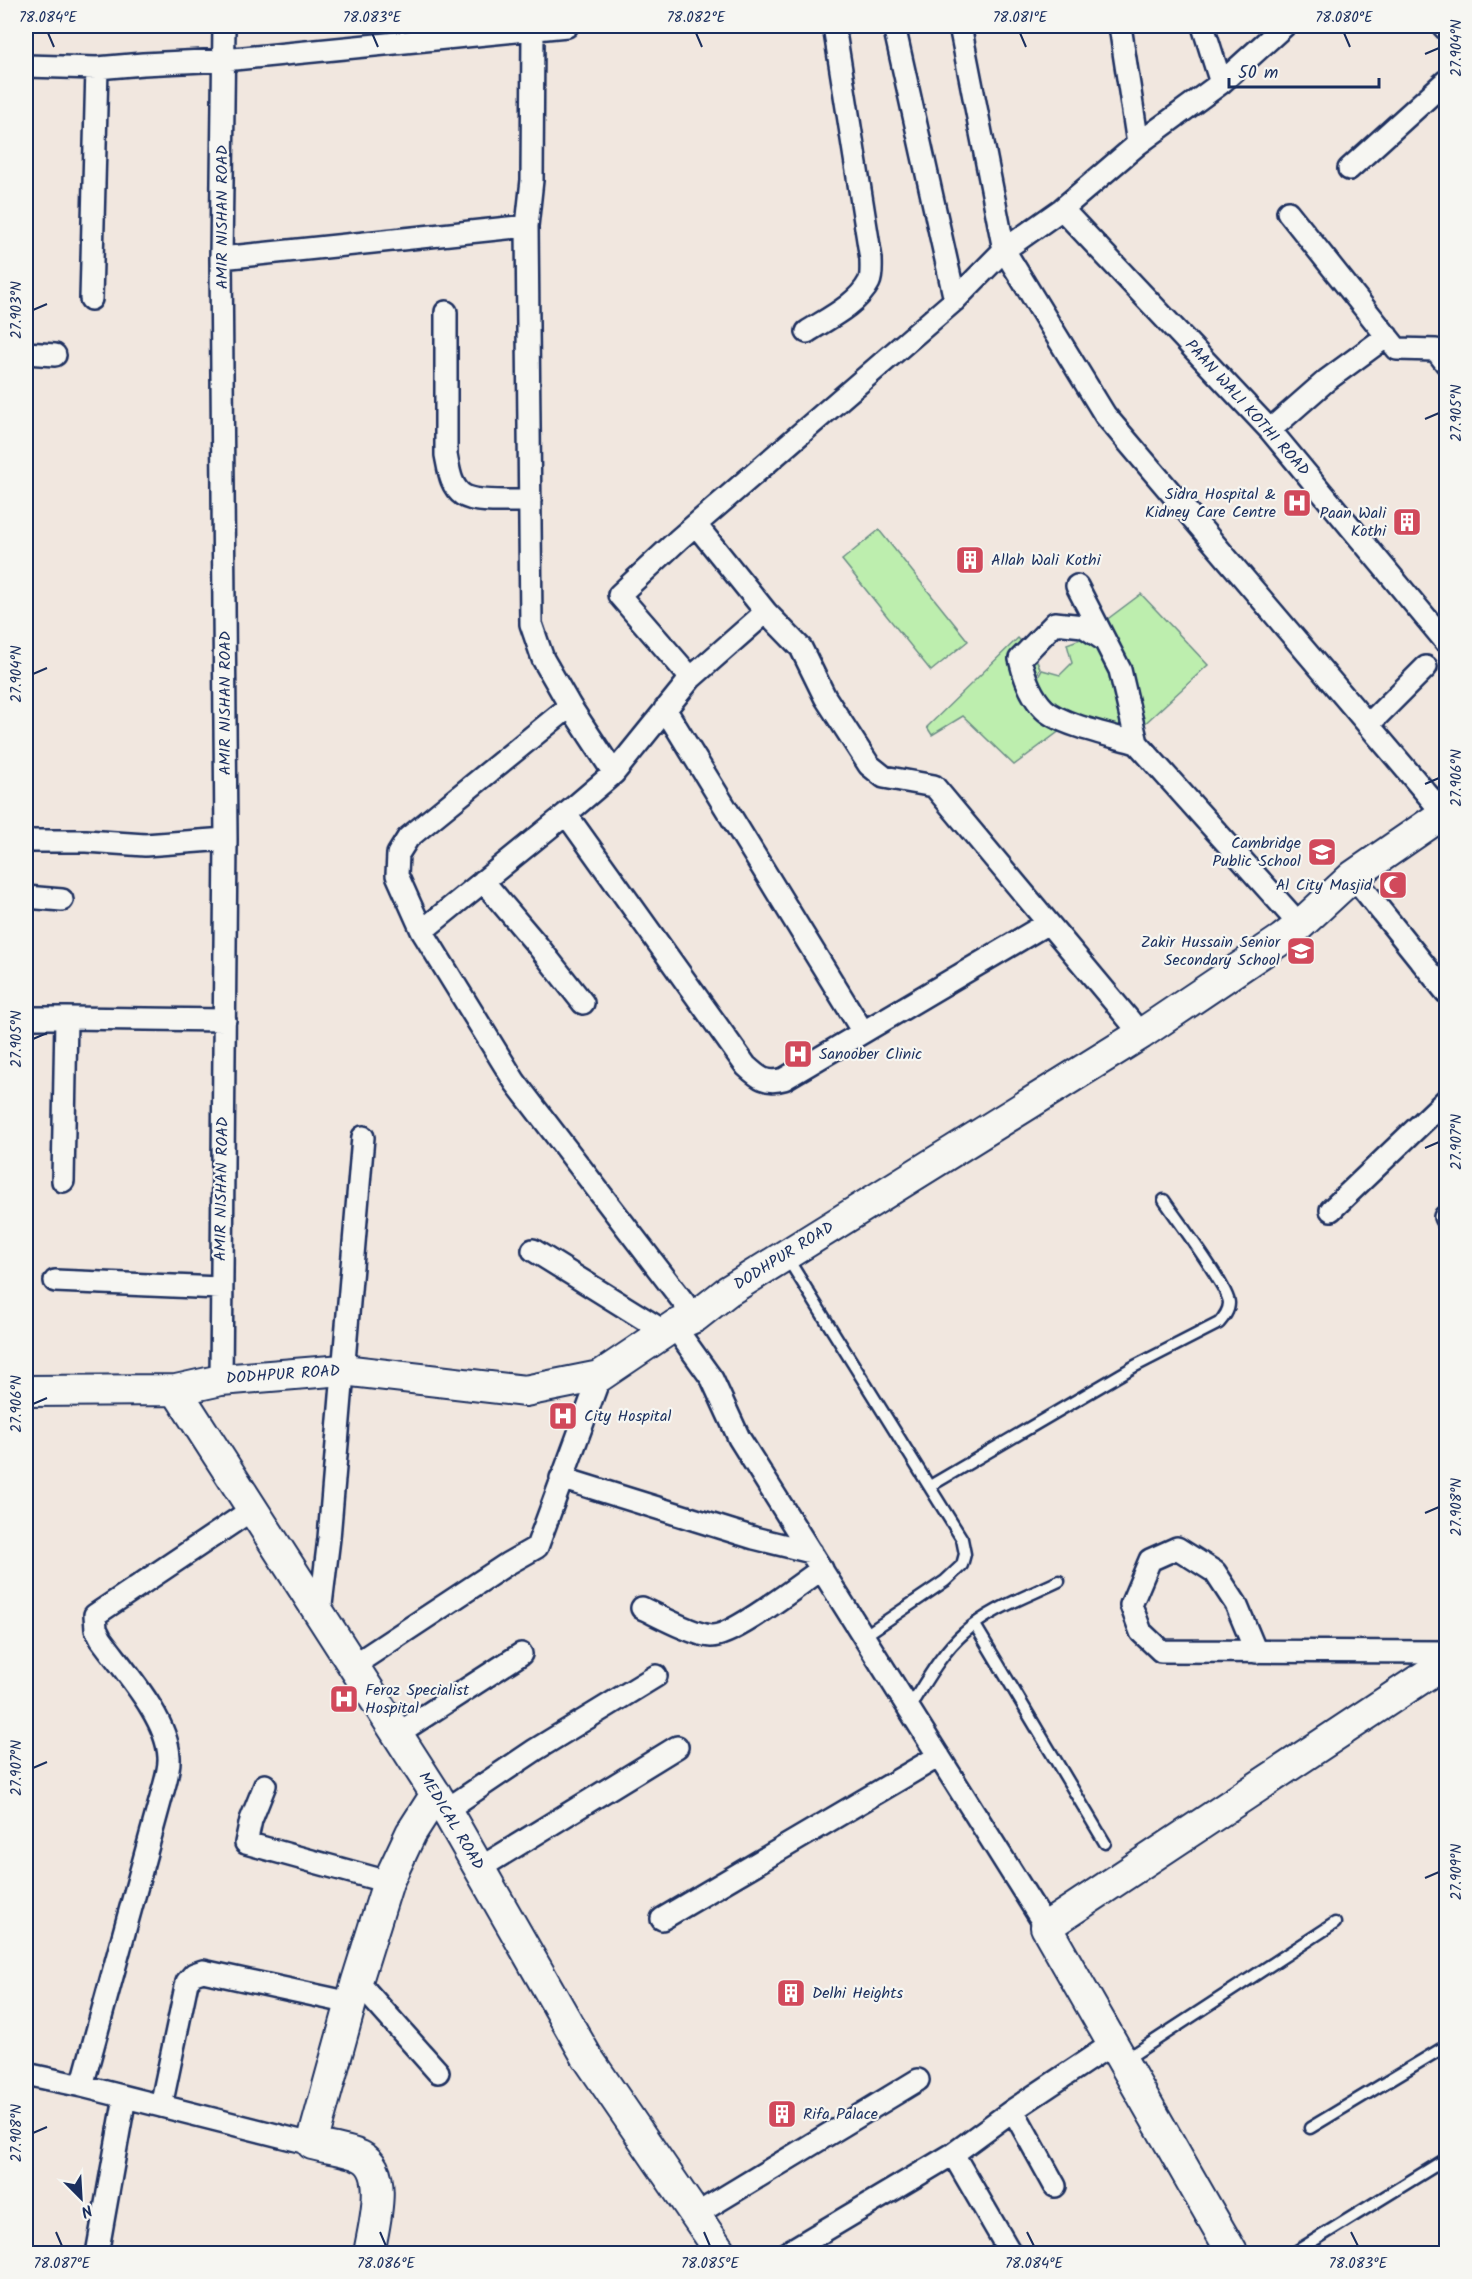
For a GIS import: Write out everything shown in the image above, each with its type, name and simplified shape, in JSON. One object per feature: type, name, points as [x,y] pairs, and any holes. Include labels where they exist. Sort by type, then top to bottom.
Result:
[{"type":"street","name":"AMIR NISHAN ROAD","points":[[220,1380],[226,839],[221,258],[224,26]]},
{"type":"street","points":[[26,66],[97,68],[224,60],[465,30],[533,30],[567,26]]},
{"type":"street","points":[[807,332],[847,306],[862,293],[870,280],[871,259],[834,26]]},
{"type":"street","points":[[894,26],[955,300]]},
{"type":"street","points":[[960,26],[1004,250],[1106,415],[1445,813]]},
{"type":"street","points":[[1120,26],[1138,144]]},
{"type":"street","points":[[1203,26],[1221,83]]},
{"type":"street","points":[[692,678],[619,595],[696,525],[955,300],[1004,250],[1062,209],[1138,144],[1221,83],[1284,26]]},
{"type":"street","points":[[1443,26],[1446,29]]},
{"type":"street","points":[[533,30],[532,180],[527,226],[531,624],[543,659],[570,706],[614,773]]},
{"type":"street","points":[[91,300],[97,68]]},
{"type":"street","points":[[1349,169],[1446,81]]},
{"type":"street","name":"PAAN WALI KOTHI ROAD","points":[[1062,209],[1270,430],[1446,642]]},
{"type":"street","points":[[1288,213],[1397,349],[1436,350],[1446,363]]},
{"type":"street","points":[[221,258],[527,226]]},
{"type":"street","points":[[446,312],[446,455],[451,477],[462,495],[475,500],[530,501]]},
{"type":"street","points":[[1270,430],[1327,380],[1387,336]]},
{"type":"street","points":[[26,353],[55,355]]},
{"type":"street","points":[[696,525],[766,612],[801,648],[825,697],[869,765],[884,777],[934,786],[1141,1034]]},
{"type":"street","points":[[1077,586],[1120,670],[1137,743],[1300,925]]},
{"type":"street","points":[[422,931],[614,773],[692,678],[766,612]]},
{"type":"street","points":[[1105,641],[1083,626],[1055,623],[1020,659],[1023,673],[1035,697],[1045,710],[1060,719],[1137,743]]},
{"type":"street","points":[[1368,725],[1426,667]]},
{"type":"street","points":[[570,706],[408,838],[398,854],[397,875],[422,931],[515,1082],[712,1379],[739,1438],[1046,1927],[1233,2253]]},
{"type":"street","points":[[665,709],[863,1032]]},
{"type":"street","name":"DODHPUR ROAD","points":[[26,1391],[176,1390],[220,1380],[343,1370],[525,1391],[600,1376],[728,1291],[1141,1034],[1300,925],[1353,876],[1445,813]]},
{"type":"street","points":[[566,814],[746,1066],[760,1079],[772,1082],[784,1079],[1048,923]]},
{"type":"street","points":[[26,841],[86,841],[145,845],[226,839]]},
{"type":"street","points":[[1353,876],[1446,992]]},
{"type":"street","points":[[483,881],[583,1003]]},
{"type":"street","points":[[26,897],[62,900]]},
{"type":"street","points":[[26,1018],[225,1020]]},
{"type":"street","points":[[63,1181],[66,1018]]},
{"type":"street","points":[[1331,1210],[1446,1100]]},
{"type":"street","points":[[320,1613],[329,1538],[363,1137]]},
{"type":"street","points":[[533,1250],[678,1325]]},
{"type":"street","points":[[55,1281],[220,1288]]},
{"type":"street","points":[[354,1665],[507,1564],[537,1547],[600,1376]]},
{"type":"street","name":"MEDICAL ROAD","points":[[176,1390],[441,1802],[587,2057],[722,2253]]},
{"type":"street","points":[[561,1478],[754,1538],[816,1561]]},
{"type":"street","points":[[82,2086],[161,1798],[169,1760],[166,1736],[157,1718],[101,1639],[96,1629],[95,1616],[253,1509]]},
{"type":"street","points":[[1256,1652],[1236,1604],[1215,1572],[1177,1548],[1150,1560],[1131,1605],[1141,1632],[1161,1651],[1256,1652],[1446,1652]]},
{"type":"street","points":[[642,1608],[698,1633],[712,1636],[724,1633],[743,1623],[816,1561]]},
{"type":"street","points":[[397,1734],[521,1654]]},
{"type":"street","points":[[1046,1927],[1446,1662]]},
{"type":"street","points":[[312,2144],[354,1992],[388,1882],[411,1833],[441,1802],[535,1750],[656,1676]]},
{"type":"street","points":[[480,1868],[677,1748]]},
{"type":"street","points":[[662,1918],[939,1756]]},
{"type":"street","points":[[265,1785],[251,1820],[246,1843],[388,1882]]},
{"type":"street","points":[[161,2106],[187,1982],[194,1974],[204,1971],[354,1992],[438,2072]]},
{"type":"street","points":[[785,2253],[953,2154],[1013,2110],[1117,2053]]},
{"type":"street","points":[[26,2074],[363,2157],[376,2171],[379,2186],[369,2253]]},
{"type":"street","points":[[695,2216],[918,2080]]},
{"type":"street","points":[[97,2253],[125,2097]]},
{"type":"street","points":[[1013,2110],[1055,2186]]},
{"type":"street","points":[[953,2154],[1011,2253]]},
{"type":"lane","points":[[930,1486],[1135,1366],[1219,1323],[1226,1314],[1229,1301],[1164,1200]]},
{"type":"lane","points":[[785,1256],[962,1539],[965,1554],[962,1566],[945,1581],[864,1636]]},
{"type":"lane","points":[[909,1708],[936,1666],[964,1633],[991,1615],[1059,1581]]},
{"type":"lane","points":[[975,1625],[1106,1843]]},
{"type":"lane","points":[[1117,2053],[1335,1923]]},
{"type":"lane","points":[[1310,2128],[1446,2046]]},
{"type":"lane","points":[[1292,2253],[1446,2159]]},
{"type":"green space","points":[[879,530],[968,641],[931,671],[842,560]]},
{"type":"green space","points":[[1141,594],[1208,665],[1139,729],[1101,624]]},
{"type":"green space","points":[[1086,637],[1102,647],[1112,670],[1127,735],[1066,719],[1034,685],[1042,670],[1060,675],[1072,663],[1067,644]]},
{"type":"green space","points":[[1018,638],[1035,656],[1040,669],[1032,683],[1061,730],[1014,765],[963,716],[932,735],[927,727]]},
{"type":"place","name":"Sidra Hospital & Kidney Care Centre","points":[[1297,503]]},
{"type":"place","name":"Paan Wali Kothi","points":[[1407,522]]},
{"type":"place","name":"Allah Wali Kothi","points":[[970,560]]},
{"type":"place","name":"Cambridge Public School","points":[[1322,852]]},
{"type":"place","name":"Al City Masjid","points":[[1393,885]]},
{"type":"place","name":"Zakir Hussain Senior Secondary School","points":[[1301,951]]},
{"type":"place","name":"Sanoober Clinic","points":[[798,1054]]},
{"type":"place","name":"City Hospital","points":[[563,1416]]},
{"type":"place","name":"Feroz Specialist Hospital","points":[[344,1699]]},
{"type":"place","name":"Delhi Heights","points":[[791,1993]]},
{"type":"place","name":"Rifa Palace","points":[[782,2114]]}]
